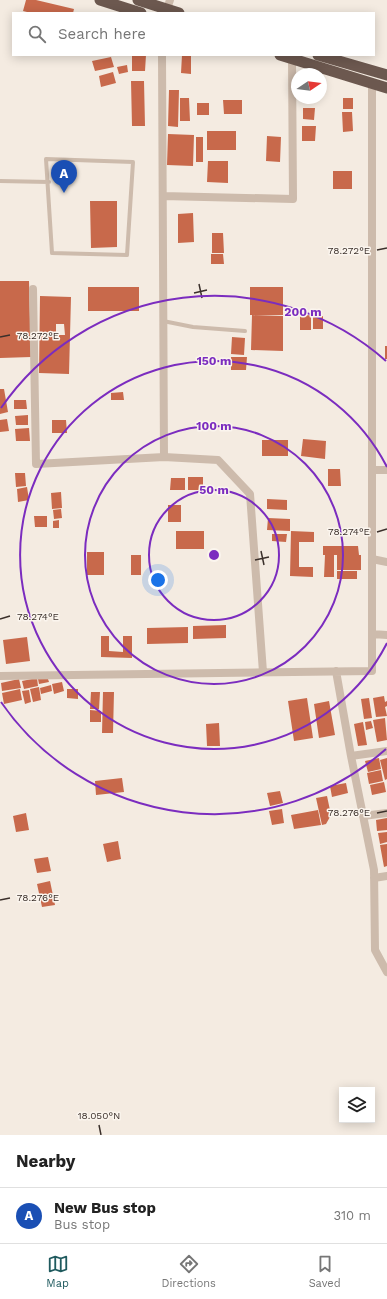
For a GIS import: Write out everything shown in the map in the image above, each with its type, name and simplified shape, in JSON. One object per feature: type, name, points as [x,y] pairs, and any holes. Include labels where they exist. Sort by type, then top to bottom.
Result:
[{"type":"highway","points":[[100,0],[138,12]]},
{"type":"highway","points":[[138,0],[168,5],[178,12]]},
{"type":"highway","points":[[283,56],[387,88]]},
{"type":"highway","points":[[321,56],[387,75]]},
{"type":"street","points":[[162,56],[164,456]]},
{"type":"street","points":[[163,196],[293,199],[292,59]]},
{"type":"street","points":[[0,676],[372,671],[372,84]]},
{"type":"street","points":[[33,289],[36,464],[164,456],[218,460],[250,494],[264,672]]},
{"type":"street","points":[[372,470],[387,470]]},
{"type":"street","points":[[372,559],[387,562]]},
{"type":"street","points":[[372,634],[387,635]]},
{"type":"street","points":[[336,671],[351,756],[374,870],[375,950],[387,972]]},
{"type":"street","points":[[351,756],[387,751]]},
{"type":"street","points":[[363,816],[387,813]]},
{"type":"street","points":[[374,878],[387,876]]},
{"type":"lane","points":[[46,159],[133,162],[127,255],[52,253],[49,182],[46,159]]},
{"type":"lane","points":[[0,181],[49,182]]},
{"type":"lane","points":[[164,321],[193,327],[245,331]]},
{"type":"building","points":[[26,0],[36,0],[74,9],[73,12],[23,11]]},
{"type":"building","points":[[132,56],[146,56],[145,71],[132,71]]},
{"type":"building","points":[[182,56],[191,56],[191,74],[181,73]]},
{"type":"building","points":[[111,57],[114,67],[95,71],[92,61]]},
{"type":"building","points":[[127,65],[128,72],[119,74],[117,67]]},
{"type":"building","points":[[113,72],[116,83],[101,87],[99,76]]},
{"type":"building","points":[[131,81],[144,81],[145,126],[132,126]]},
{"type":"building","points":[[169,90],[179,90],[178,127],[168,126]]},
{"type":"building","points":[[180,98],[189,98],[190,121],[180,121]]},
{"type":"building","points":[[343,98],[353,98],[353,109],[343,109]]},
{"type":"building","points":[[223,100],[242,100],[242,114],[224,114]]},
{"type":"building","points":[[197,103],[209,103],[209,115],[197,115]]},
{"type":"building","points":[[303,108],[315,108],[314,120],[303,119]]},
{"type":"building","points":[[342,112],[352,112],[353,131],[343,132]]},
{"type":"building","points":[[302,126],[316,126],[315,141],[302,141]]},
{"type":"building","points":[[207,131],[236,131],[236,150],[207,150]]},
{"type":"building","points":[[168,134],[194,135],[193,166],[167,165]]},
{"type":"building","points":[[267,136],[281,137],[280,162],[266,161]]},
{"type":"building","points":[[196,137],[203,137],[203,162],[196,162]]},
{"type":"building","points":[[208,161],[228,161],[228,183],[207,182]]},
{"type":"building","points":[[333,171],[352,171],[352,189],[333,189]]},
{"type":"building","points":[[90,201],[117,201],[117,247],[91,248]]},
{"type":"building","points":[[193,213],[194,242],[178,243],[178,214]]},
{"type":"building","points":[[212,233],[223,233],[224,253],[212,253]]},
{"type":"building","points":[[211,254],[223,254],[224,264],[211,264]]},
{"type":"building","points":[[0,281],[29,281],[31,357],[0,358]]},
{"type":"building","points":[[88,287],[139,287],[139,311],[88,311]]},
{"type":"building","points":[[250,287],[283,287],[283,315],[250,315]]},
{"type":"building","points":[[40,296],[71,297],[69,374],[39,373]],"holes":[[[56,324],[64,324],[65,335],[56,335]]]},
{"type":"building","points":[[252,315],[283,316],[283,351],[251,350]]},
{"type":"building","points":[[311,315],[311,330],[300,330],[300,316]]},
{"type":"building","points":[[313,316],[323,316],[323,329],[313,329]]},
{"type":"building","points":[[232,337],[245,338],[244,355],[231,354]]},
{"type":"building","points":[[385,346],[387,346],[387,359],[385,359]]},
{"type":"building","points":[[231,357],[247,357],[246,370],[231,370]]},
{"type":"building","points":[[0,389],[4,389],[8,412],[0,414]]},
{"type":"building","points":[[123,392],[124,400],[111,400],[111,393]]},
{"type":"building","points":[[14,400],[26,400],[27,409],[14,409]]},
{"type":"building","points":[[28,415],[28,425],[16,425],[15,416]]},
{"type":"building","points":[[7,419],[9,431],[0,432],[0,420]]},
{"type":"building","points":[[52,420],[66,420],[67,433],[52,433]]},
{"type":"building","points":[[29,428],[30,441],[16,441],[15,429]]},
{"type":"building","points":[[303,439],[326,441],[325,459],[301,456]]},
{"type":"building","points":[[262,440],[288,440],[288,456],[262,456]]},
{"type":"building","points":[[328,469],[340,469],[341,486],[328,486]]},
{"type":"building","points":[[15,473],[25,473],[26,486],[16,487]]},
{"type":"building","points":[[188,477],[203,477],[203,490],[188,490]]},
{"type":"building","points":[[171,478],[185,478],[185,490],[170,490]]},
{"type":"building","points":[[27,487],[29,500],[18,502],[17,489]]},
{"type":"building","points":[[61,492],[62,508],[52,509],[51,493]]},
{"type":"building","points":[[267,499],[287,500],[287,510],[267,509]]},
{"type":"building","points":[[168,505],[181,505],[181,522],[168,522]]},
{"type":"building","points":[[61,509],[62,518],[54,519],[53,510]]},
{"type":"building","points":[[34,516],[47,516],[47,527],[35,527]]},
{"type":"building","points":[[268,518],[290,519],[290,531],[267,530]]},
{"type":"building","points":[[59,520],[59,528],[53,528],[53,521]]},
{"type":"building","points":[[176,531],[204,531],[204,549],[176,549]]},
{"type":"building","points":[[291,531],[314,532],[314,542],[299,542],[299,567],[313,567],[313,577],[290,576]]},
{"type":"building","points":[[272,534],[287,534],[286,542],[272,541]]},
{"type":"building","points":[[323,546],[358,546],[359,555],[361,555],[361,570],[337,570],[337,555],[323,555]]},
{"type":"building","points":[[87,552],[104,552],[104,575],[87,575]]},
{"type":"building","points":[[131,555],[141,555],[141,575],[131,575]]},
{"type":"building","points":[[325,555],[334,555],[334,577],[324,577]]},
{"type":"building","points":[[337,571],[357,571],[357,579],[337,579]]},
{"type":"building","points":[[226,625],[226,638],[193,639],[193,626]]},
{"type":"building","points":[[188,627],[188,643],[147,644],[147,628]]},
{"type":"building","points":[[101,636],[109,636],[109,651],[123,652],[123,636],[132,636],[132,658],[101,657]]},
{"type":"building","points":[[27,637],[30,661],[6,664],[3,640]]},
{"type":"building","points":[[47,676],[49,682],[39,684],[38,679]]},
{"type":"building","points":[[37,678],[38,686],[24,689],[22,681]]},
{"type":"building","points":[[19,679],[21,688],[2,691],[1,683]]},
{"type":"building","points":[[62,682],[64,691],[54,694],[52,684]]},
{"type":"building","points":[[51,685],[52,691],[41,694],[40,688]]},
{"type":"building","points":[[39,687],[41,700],[33,702],[30,689]]},
{"type":"building","points":[[20,689],[22,700],[4,704],[2,693]]},
{"type":"building","points":[[67,689],[78,689],[78,699],[67,698]]},
{"type":"building","points":[[29,690],[31,702],[25,704],[22,691]]},
{"type":"building","points":[[91,692],[100,692],[99,709],[90,709]]},
{"type":"building","points":[[103,692],[114,692],[113,733],[102,733]]},
{"type":"building","points":[[384,696],[385,702],[387,701],[387,706],[385,707],[387,716],[376,717],[373,698]]},
{"type":"building","points":[[307,698],[313,738],[294,741],[288,701]]},
{"type":"building","points":[[369,698],[372,718],[364,719],[361,699]]},
{"type":"building","points":[[329,701],[335,735],[319,738],[314,704]]},
{"type":"building","points":[[90,710],[101,711],[101,722],[90,722]]},
{"type":"building","points":[[385,718],[387,740],[377,742],[373,720]]},
{"type":"building","points":[[371,721],[373,728],[366,730],[365,722]]},
{"type":"building","points":[[363,722],[367,745],[358,746],[354,724]]},
{"type":"building","points":[[219,723],[220,746],[207,746],[206,724]]},
{"type":"building","points":[[379,758],[381,769],[368,772],[365,761]]},
{"type":"building","points":[[387,758],[387,779],[385,780],[380,760]]},
{"type":"building","points":[[381,770],[383,781],[369,784],[367,773]]},
{"type":"building","points":[[122,778],[124,792],[96,795],[95,781]]},
{"type":"building","points":[[384,782],[386,792],[372,795],[370,785]]},
{"type":"building","points":[[346,783],[348,793],[332,797],[330,786]]},
{"type":"building","points":[[280,791],[283,803],[270,806],[267,793]]},
{"type":"building","points":[[327,796],[331,815],[326,824],[322,825],[316,798]]},
{"type":"building","points":[[282,809],[284,823],[272,825],[269,811]]},
{"type":"building","points":[[318,810],[321,825],[294,829],[291,815]]},
{"type":"building","points":[[26,813],[29,830],[16,832],[13,816]]},
{"type":"building","points":[[387,818],[387,830],[377,831],[376,820]]},
{"type":"building","points":[[387,832],[387,842],[380,844],[378,833]]},
{"type":"building","points":[[118,841],[121,859],[107,862],[103,844]]},
{"type":"building","points":[[387,844],[387,866],[384,867],[380,845]]},
{"type":"building","points":[[48,857],[51,871],[37,873],[34,859]]},
{"type":"building","points":[[50,881],[55,905],[42,907],[37,884]]},
{"type":"place","name":"New Bus stop","points":[[64,193]]}]
